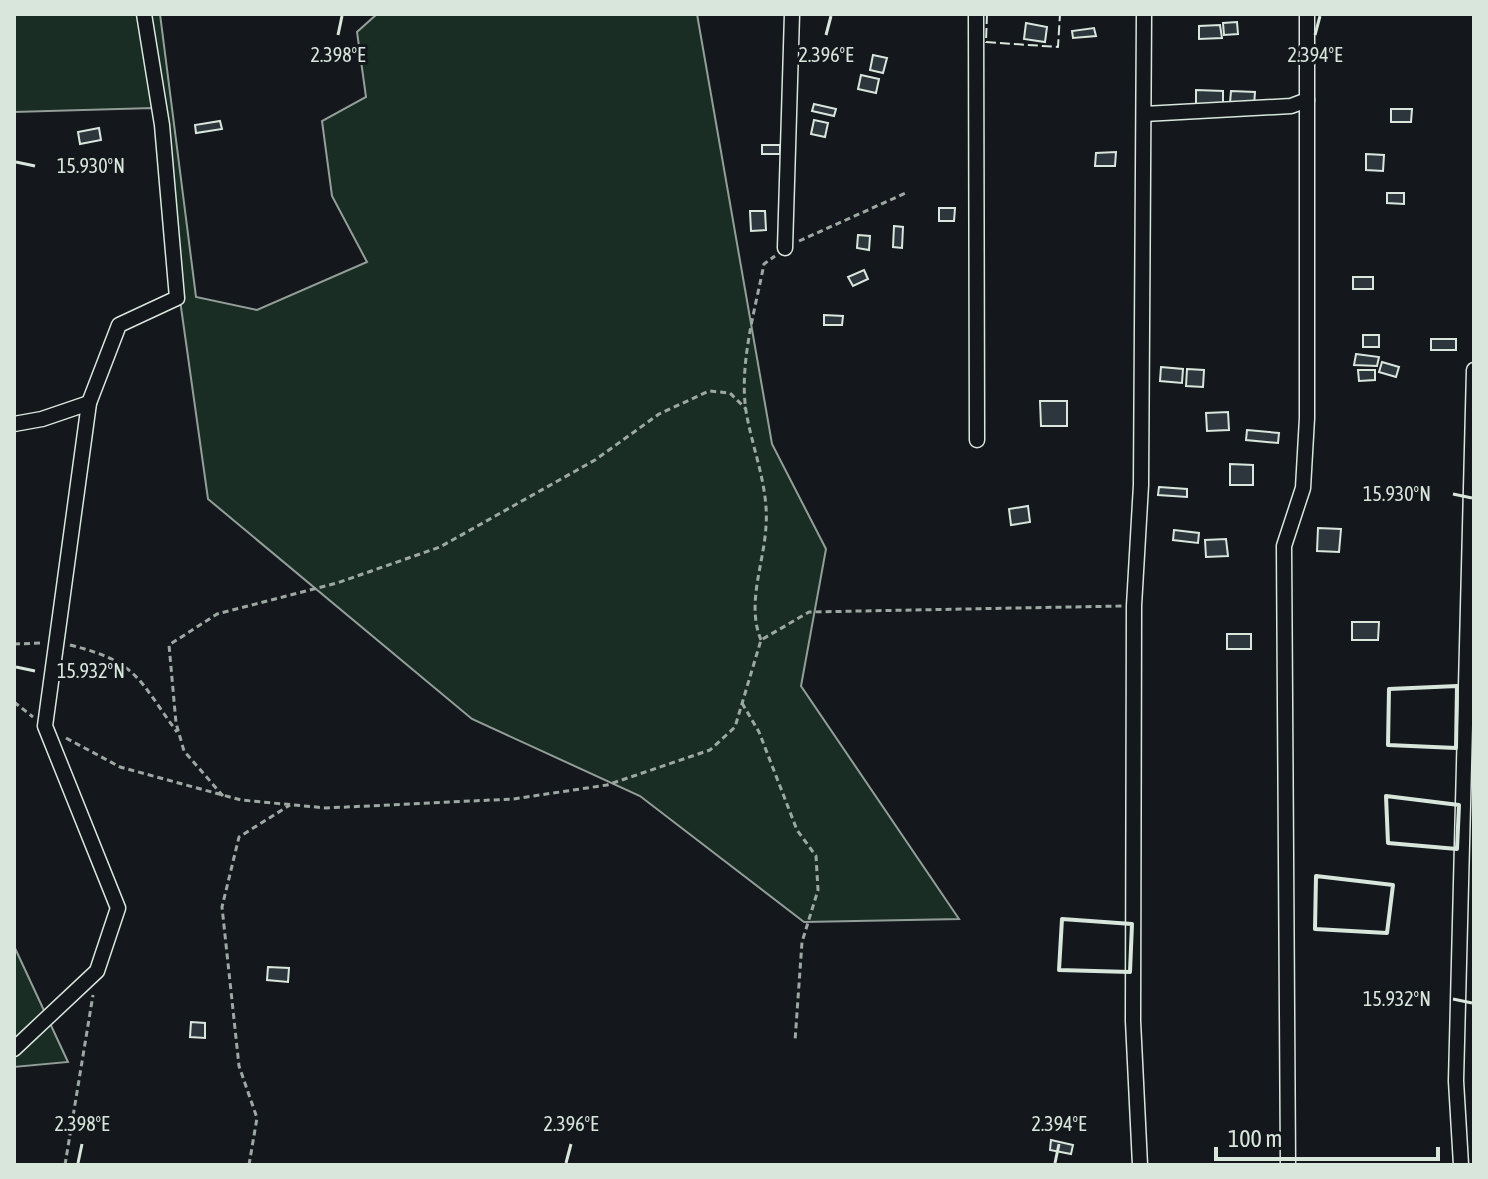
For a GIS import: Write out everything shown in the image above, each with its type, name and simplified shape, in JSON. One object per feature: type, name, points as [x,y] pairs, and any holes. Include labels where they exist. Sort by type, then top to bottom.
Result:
[{"type":"street","points":[[14,1049],[97,971],[118,908],[45,726],[89,403],[119,325],[177,298],[162,125],[144,14]]},
{"type":"street","points":[[785,248],[792,14]]},
{"type":"street","points":[[976,14],[977,440]]},
{"type":"street","points":[[1140,1165],[1133,1021],[1134,606],[1141,485],[1144,14]]},
{"type":"street","points":[[1288,1165],[1284,546],[1303,488],[1307,418],[1307,14]]},
{"type":"street","points":[[1144,114],[1291,106],[1307,100]]},
{"type":"street","points":[[1461,1165],[1456,1081],[1474,370]]},
{"type":"street","points":[[14,424],[42,419],[89,403]]},
{"type":"path","points":[[14,702],[45,726],[120,767],[223,796],[326,808],[513,799],[607,785],[710,750],[735,727],[761,640],[753,622],[767,523],[759,462],[746,409],[753,319],[764,264],[785,248],[908,192]]},
{"type":"path","points":[[223,796],[184,751],[169,645],[217,614],[337,583],[440,547],[595,460],[659,414],[709,391],[730,393],[746,409]]},
{"type":"path","points":[[761,640],[809,612],[1134,606]]},
{"type":"path","points":[[14,644],[56,643],[107,655],[132,669],[180,735]]},
{"type":"path","points":[[742,703],[759,732],[797,830],[816,856],[818,890],[802,942],[795,1041]]},
{"type":"path","points":[[249,1165],[257,1118],[239,1066],[222,907],[239,837],[290,805]]},
{"type":"path","points":[[65,1165],[97,971]]},
{"type":"green space","points":[[14,14],[160,14],[196,297],[257,310],[367,262],[332,196],[322,121],[366,97],[357,32],[377,14],[697,14],[772,444],[826,549],[801,686],[959,919],[804,922],[640,796],[472,719],[208,499],[153,108],[14,112]]},
{"type":"green space","points":[[14,946],[68,1062],[14,1067]]},
{"type":"building","points":[[1237,22],[1238,34],[1224,35],[1223,23]]},
{"type":"building","points":[[1026,23],[1047,27],[1045,42],[1024,39]]},
{"type":"building","points":[[1220,25],[1222,38],[1199,39],[1199,26]]},
{"type":"building","points":[[1094,28],[1096,36],[1073,38],[1072,31]]},
{"type":"building","points":[[873,55],[887,58],[883,73],[870,70]]},
{"type":"building","points":[[861,75],[879,79],[876,93],[858,89]]},
{"type":"building","points":[[1196,90],[1223,91],[1223,105],[1196,105]]},
{"type":"building","points":[[1231,91],[1255,92],[1254,105],[1230,103]]},
{"type":"building","points":[[814,104],[836,109],[834,116],[812,111]]},
{"type":"building","points":[[1391,109],[1412,109],[1411,122],[1391,122]]},
{"type":"building","points":[[814,120],[828,123],[825,137],[811,134]]},
{"type":"building","points":[[220,121],[222,129],[196,133],[195,125]]},
{"type":"building","points":[[99,128],[101,140],[80,144],[78,132]]},
{"type":"building","points":[[762,145],[780,145],[780,154],[762,154]]},
{"type":"building","points":[[1116,152],[1115,166],[1095,166],[1096,153]]},
{"type":"building","points":[[1366,154],[1384,155],[1383,171],[1366,170]]},
{"type":"building","points":[[1387,193],[1404,193],[1404,204],[1387,203]]},
{"type":"building","points":[[939,208],[955,208],[954,221],[939,221]]},
{"type":"building","points":[[750,211],[765,211],[766,230],[751,231]]},
{"type":"building","points":[[894,226],[903,227],[902,248],[893,247]]},
{"type":"building","points":[[858,235],[870,236],[869,250],[857,248]]},
{"type":"building","points":[[864,270],[868,279],[853,286],[848,277]]},
{"type":"building","points":[[1353,277],[1373,277],[1373,289],[1353,289]]},
{"type":"building","points":[[824,315],[843,316],[842,325],[824,325]]},
{"type":"building","points":[[1363,335],[1379,335],[1379,347],[1363,347]]},
{"type":"building","points":[[1431,339],[1456,339],[1456,350],[1431,350]]},
{"type":"building","points":[[1356,354],[1379,357],[1377,366],[1354,365]]},
{"type":"building","points":[[1382,362],[1399,367],[1396,377],[1379,372]]},
{"type":"building","points":[[1161,367],[1183,369],[1182,383],[1160,381]]},
{"type":"building","points":[[1187,369],[1204,370],[1203,387],[1186,386]]},
{"type":"building","points":[[1358,370],[1375,370],[1375,380],[1359,381]]},
{"type":"building","points":[[1040,401],[1067,401],[1067,426],[1041,426]]},
{"type":"building","points":[[1228,412],[1229,430],[1207,431],[1206,413]]},
{"type":"building","points":[[1247,430],[1279,433],[1278,443],[1246,440]]},
{"type":"building","points":[[1230,464],[1253,465],[1253,485],[1230,485]]},
{"type":"building","points":[[1159,487],[1187,489],[1187,497],[1158,495]]},
{"type":"building","points":[[1028,506],[1030,522],[1011,525],[1009,509]]},
{"type":"building","points":[[1318,528],[1341,529],[1339,552],[1317,551]]},
{"type":"building","points":[[1174,530],[1199,533],[1198,543],[1173,540]]},
{"type":"building","points":[[1226,539],[1228,556],[1206,557],[1205,540]]},
{"type":"building","points":[[1352,622],[1379,622],[1378,640],[1352,640]]},
{"type":"building","points":[[1227,634],[1251,634],[1251,649],[1227,649]]},
{"type":"building","points":[[268,967],[289,968],[288,982],[267,980]]},
{"type":"building","points":[[191,1022],[205,1023],[205,1038],[190,1037]]},
{"type":"building","points":[[1051,1140],[1073,1145],[1071,1154],[1050,1150]]},
{"type":"fence","points":[[987,14],[986,42],[1058,47],[1060,14]]},
{"type":"wall","points":[[1457,686],[1456,748],[1388,745],[1389,689],[1457,686]]},
{"type":"wall","points":[[1386,796],[1459,805],[1457,849],[1388,843],[1386,796]]},
{"type":"wall","points":[[1316,876],[1393,885],[1387,933],[1315,929],[1316,876]]},
{"type":"wall","points":[[1062,919],[1132,924],[1130,972],[1059,970],[1062,919]]}]
